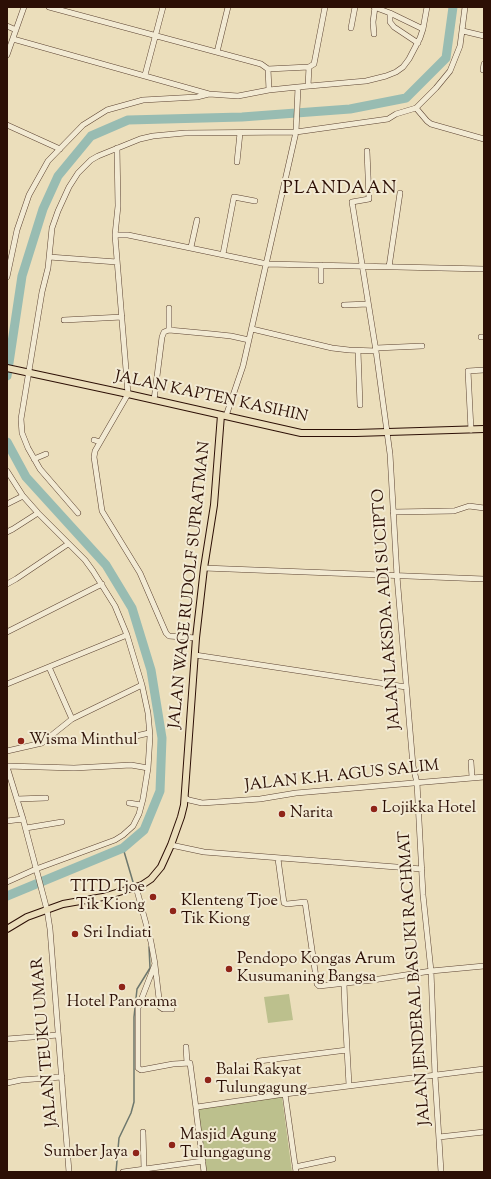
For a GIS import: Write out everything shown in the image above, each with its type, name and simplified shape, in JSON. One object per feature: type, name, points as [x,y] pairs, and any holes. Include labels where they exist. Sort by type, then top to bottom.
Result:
[{"type":"main road","name":"JALAN KAPTEN KASIHIN","points":[[7,368],[301,433],[386,433],[484,429]]},
{"type":"main road","name":"JALAN WAGE RUDOLF SUPRATMAN","points":[[7,929],[27,917],[63,904],[103,897],[136,887],[151,879],[161,867],[183,811],[185,798],[196,638],[204,568],[214,505],[224,416]]},
{"type":"street","points":[[7,55],[24,7]]},
{"type":"street","points":[[49,7],[261,64],[268,69],[309,67],[314,64],[325,7]]},
{"type":"street","points":[[145,75],[163,7]]},
{"type":"street","points":[[217,52],[228,7]]},
{"type":"street","points":[[351,28],[355,7]]},
{"type":"street","points":[[374,34],[373,22],[375,7],[390,12],[423,29]]},
{"type":"street","points":[[13,39],[209,94],[238,96],[269,90],[366,80],[386,76],[396,72],[403,67],[418,43],[423,29],[427,7]]},
{"type":"street","points":[[78,513],[49,480],[34,459],[22,433],[21,419],[49,258],[52,228],[69,187],[78,172],[91,160],[140,139],[153,136],[185,133],[296,132],[388,119],[396,114],[416,108],[450,71],[460,46],[465,7]]},
{"type":"street","points":[[390,12],[390,22],[394,27],[418,43]]},
{"type":"street","points":[[7,26],[16,30]]},
{"type":"street","points":[[463,31],[484,36]]},
{"type":"street","points":[[483,70],[484,64]]},
{"type":"street","points":[[308,86],[309,67]]},
{"type":"street","points":[[268,69],[269,90]]},
{"type":"street","points":[[224,416],[243,366],[267,264],[298,122],[298,87]]},
{"type":"street","points":[[7,277],[17,230],[29,195],[48,161],[83,125],[107,110],[143,100],[197,97],[209,94]]},
{"type":"street","points":[[416,108],[431,124],[484,139]]},
{"type":"street","points":[[7,125],[60,149]]},
{"type":"street","points":[[237,162],[240,133]]},
{"type":"street","points":[[118,148],[118,206],[115,235],[128,394],[95,451],[94,457],[102,510],[140,573],[166,633],[169,636],[196,638]]},
{"type":"street","name":"JALAN LAKSDA. ADI SUCIPTO","points":[[367,151],[369,199],[352,202],[376,350],[390,454],[397,576],[412,766],[417,783]]},
{"type":"street","points":[[389,267],[400,193]]},
{"type":"street","points":[[223,254],[234,198],[255,201]]},
{"type":"street","points":[[191,247],[197,220]]},
{"type":"street","points":[[115,235],[128,235],[191,247],[267,264],[484,269]]},
{"type":"street","points":[[49,258],[117,262]]},
{"type":"street","points":[[321,281],[322,265]]},
{"type":"street","points":[[344,305],[368,304]]},
{"type":"street","points":[[169,308],[169,330]]},
{"type":"street","points":[[64,320],[122,317]]},
{"type":"street","points":[[252,328],[315,344],[358,351],[422,346]]},
{"type":"street","points":[[154,400],[162,337],[164,332],[169,330],[232,336],[249,340]]},
{"type":"street","points":[[358,351],[360,405]]},
{"type":"street","points":[[471,430],[468,371],[484,370]]},
{"type":"street","points":[[94,440],[100,442]]},
{"type":"street","points":[[34,459],[46,454]]},
{"type":"street","points":[[7,471],[23,496],[38,514],[85,560],[102,584],[120,615],[142,685],[148,713],[149,733],[148,768],[136,823],[123,835],[7,882]]},
{"type":"street","points":[[7,504],[23,496]]},
{"type":"street","points":[[393,512],[454,511],[468,506],[484,508]]},
{"type":"street","points":[[7,532],[38,514]]},
{"type":"street","points":[[7,584],[68,544]]},
{"type":"street","points":[[204,568],[484,579]]},
{"type":"street","points":[[7,632],[102,584]]},
{"type":"street","points":[[7,684],[127,635]]},
{"type":"street","points":[[195,655],[406,688]]},
{"type":"street","points":[[49,667],[72,719]]},
{"type":"street","points":[[7,752],[42,743],[72,719],[142,685]]},
{"type":"street","points":[[136,736],[149,733]]},
{"type":"street","points":[[471,762],[472,778]]},
{"type":"street","points":[[7,767],[74,768],[131,765],[148,768]]},
{"type":"street","name":"JALAN TEUKU UMAR","points":[[7,767],[26,828],[47,910],[50,929],[69,1172]]},
{"type":"street","name":"JALAN K.H. AGUS SALIM","points":[[185,798],[202,803],[260,799],[296,793],[484,776]]},
{"type":"street","name":"JALAN JENDERAL BASUKI RACHMAT","points":[[417,783],[423,895],[431,972],[441,1172]]},
{"type":"street","points":[[17,799],[46,798]]},
{"type":"street","points":[[129,803],[141,805]]},
{"type":"street","points":[[7,821],[23,819]]},
{"type":"street","points":[[26,828],[62,822]]},
{"type":"street","points":[[170,845],[204,852],[422,870]]},
{"type":"street","points":[[278,859],[284,903],[305,902],[317,985],[320,986],[484,966]]},
{"type":"street","points":[[136,887],[151,942],[160,1007],[163,1009],[172,1009]]},
{"type":"street","points":[[155,964],[138,1008],[138,1068],[141,1070],[187,1063],[191,1064],[204,1172]]},
{"type":"street","points":[[344,983],[349,1085]]},
{"type":"street","points":[[7,1039],[58,1035]]},
{"type":"street","points":[[186,1047],[187,1063]]},
{"type":"street","points":[[259,1061],[347,1050]]},
{"type":"street","points":[[196,1108],[199,1106],[349,1085],[484,1069]]},
{"type":"street","points":[[7,1082],[62,1077]]},
{"type":"street","points":[[285,1094],[296,1169],[333,1159]]},
{"type":"street","points":[[143,1132],[144,1169]]},
{"type":"street","points":[[439,1138],[484,1132]]},
{"type":"street","points":[[124,1172],[203,1161]]},
{"type":"green space","points":[[289,994],[293,1020],[268,1023],[264,997]]},
{"type":"green space","points":[[282,1097],[292,1172],[205,1172],[198,1110],[200,1108]]},
{"type":"waterway","points":[[7,376],[22,276],[43,209],[58,176],[91,136],[128,120],[242,117],[350,109],[406,98],[446,58],[453,7]]},
{"type":"waterway","points":[[7,442],[26,477],[106,565],[132,608],[151,670],[162,738],[160,791],[144,830],[123,848],[7,896]]},
{"type":"waterway","points":[[123,848],[133,882]]},
{"type":"waterway","points":[[116,1172],[119,1138],[131,1113],[134,1102],[134,1017],[137,989],[150,968],[149,947]]},
{"type":"place","name":"Wisma Minthul","points":[[21,741]]},
{"type":"place","name":"Lojikka Hotel","points":[[374,809]]},
{"type":"place","name":"Narita","points":[[282,814]]},
{"type":"place","name":"TITD Tjoe Tik Kiong","points":[[153,897]]},
{"type":"place","name":"Klenteng Tjoe Tik Kiong","points":[[173,911]]},
{"type":"place","name":"Sri Indiati","points":[[75,934]]},
{"type":"place","name":"Pendopo Kongas Arum Kusumaning Bangsa","points":[[229,969]]},
{"type":"place","name":"Hotel Panorama","points":[[122,987]]},
{"type":"place","name":"Balai Rakyat Tulungagung","points":[[208,1080]]},
{"type":"place","name":"Masjid Agung Tulungagung","points":[[172,1145]]},
{"type":"place","name":"Sumber Jaya","points":[[136,1153]]},
{"type":"district","name":"PLANDAAN","points":[[340,190]]}]
